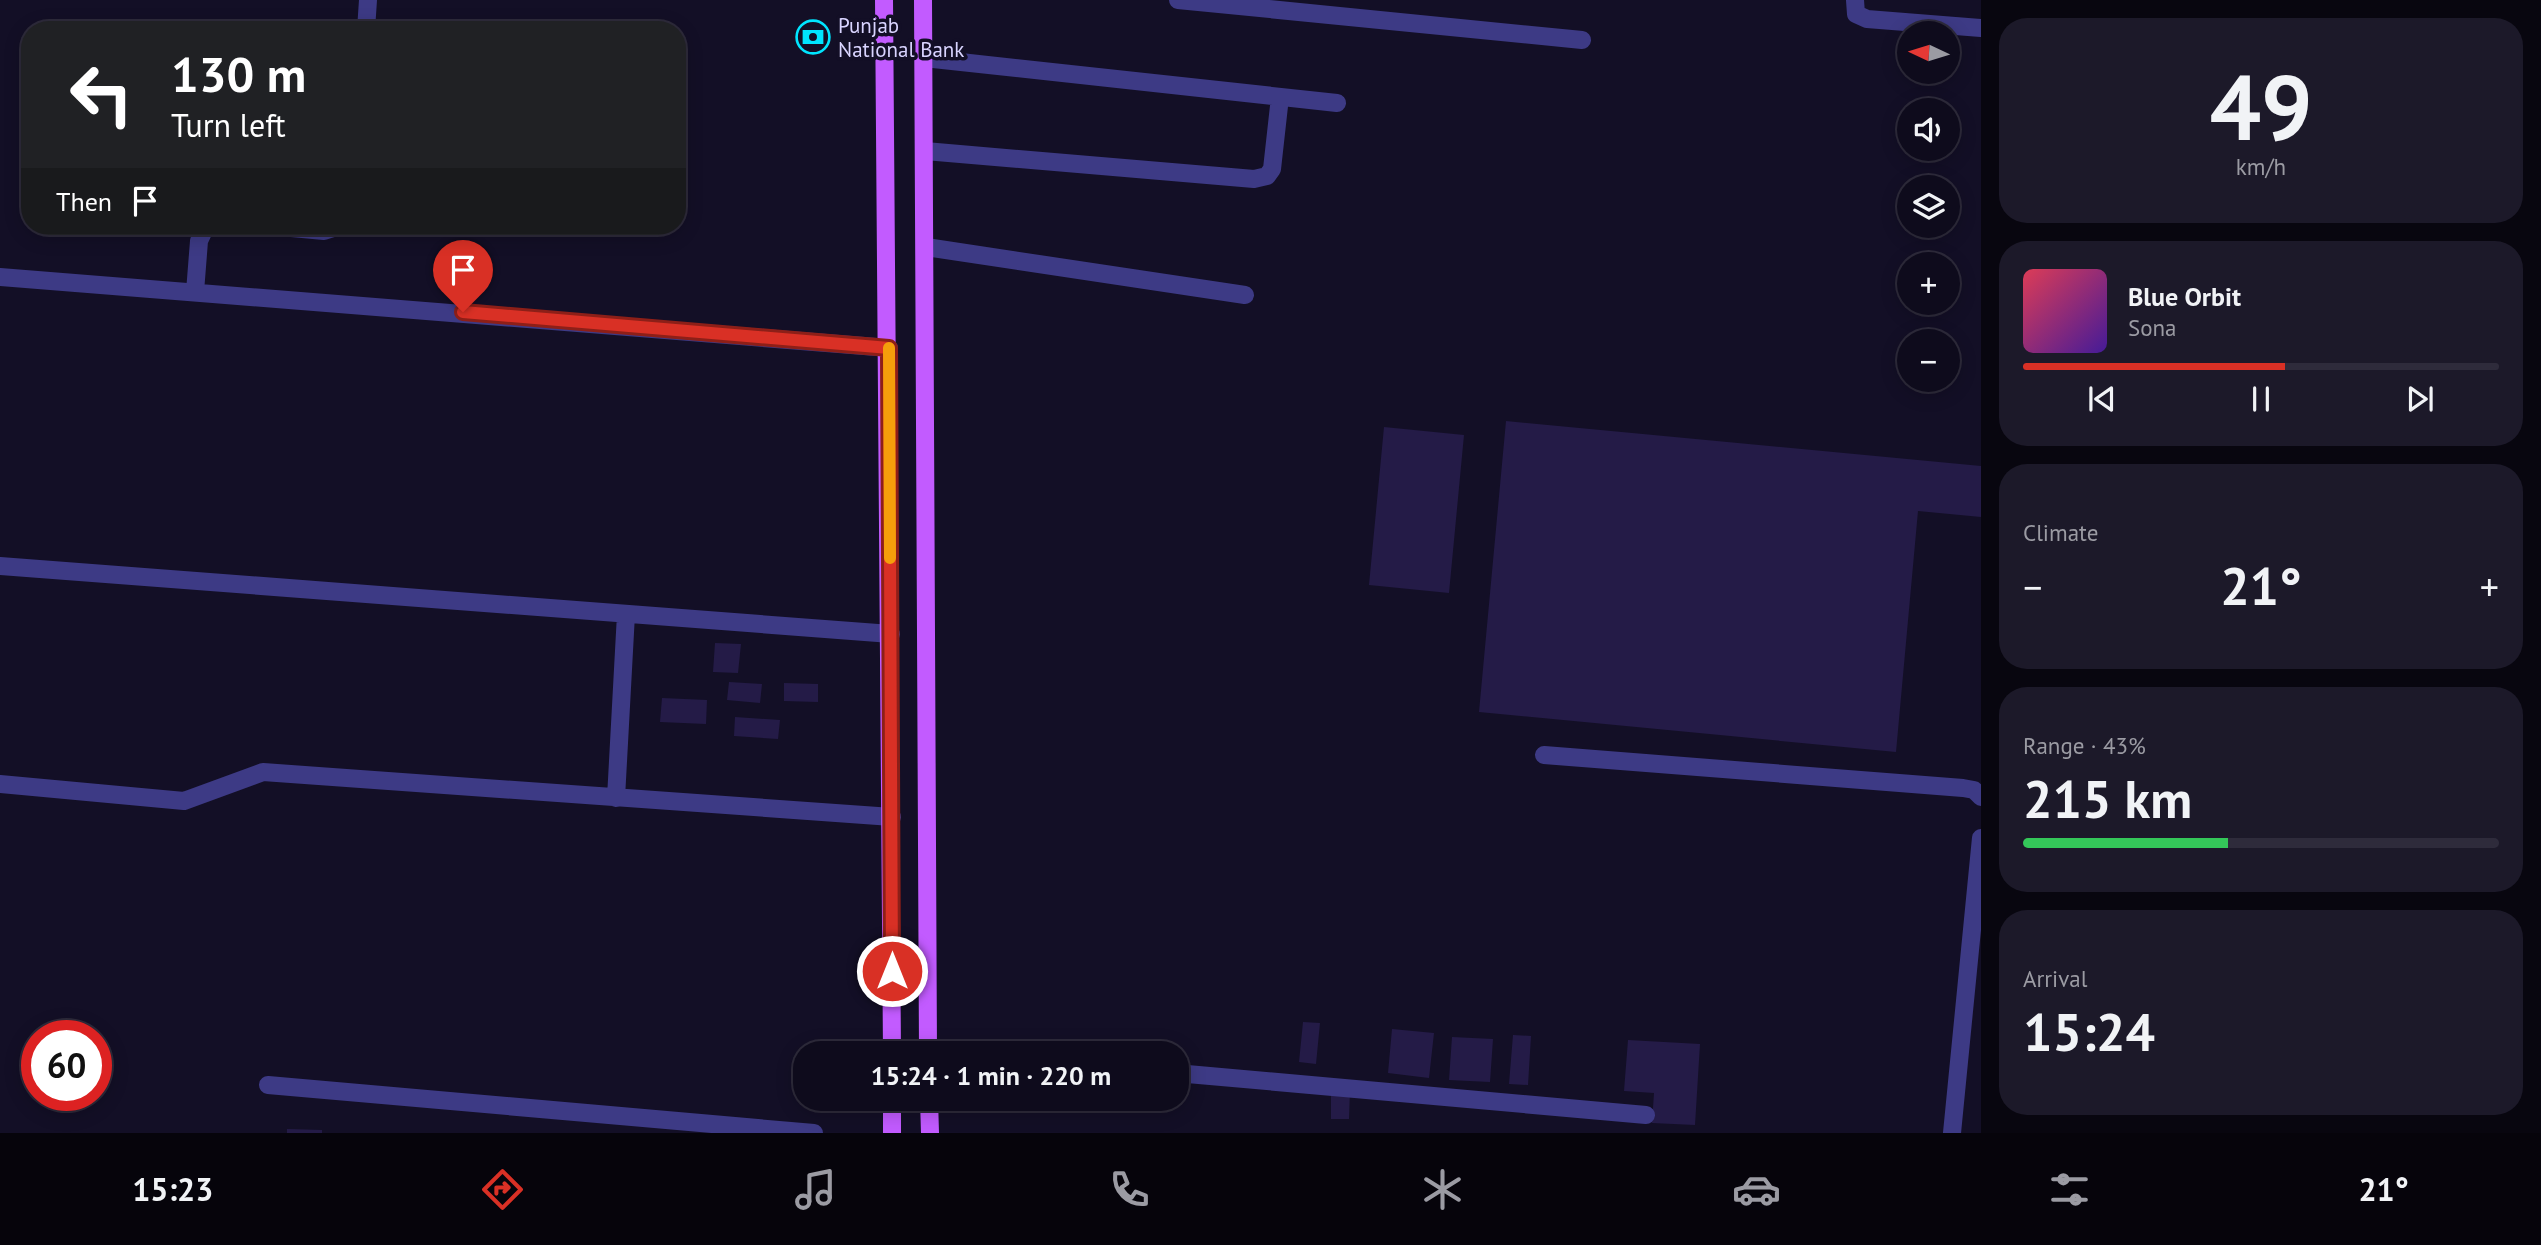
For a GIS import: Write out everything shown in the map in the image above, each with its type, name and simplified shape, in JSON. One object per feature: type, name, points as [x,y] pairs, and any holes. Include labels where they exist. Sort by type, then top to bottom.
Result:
[{"type":"main road","points":[[884,0],[889,348],[892,1041]]},
{"type":"main road","points":[[923,0],[928,1041]]},
{"type":"main road","points":[[892,1111],[892,1133]]},
{"type":"main road","points":[[929,1111],[930,1133]]},
{"type":"street","points":[[367,21],[369,0]]},
{"type":"street","points":[[1178,0],[1582,40]]},
{"type":"street","points":[[1855,0],[1856,14],[1867,19],[1981,28]]},
{"type":"street","points":[[924,58],[1337,103]]},
{"type":"street","points":[[925,150],[1254,179],[1267,176],[1272,169],[1280,97]]},
{"type":"street","points":[[195,292],[202,235]]},
{"type":"street","points":[[926,247],[1245,295]]},
{"type":"street","points":[[0,277],[889,348]]},
{"type":"street","points":[[0,566],[891,634]]},
{"type":"street","points":[[616,798],[626,614]]},
{"type":"street","points":[[1544,755],[1963,788],[1974,790],[1981,797]]},
{"type":"street","points":[[0,784],[184,801],[263,772],[892,817]]},
{"type":"street","points":[[1952,1133],[1981,838]]},
{"type":"street","points":[[1189,1074],[1646,1115]]},
{"type":"street","points":[[268,1084],[814,1133]]},
{"type":"building","points":[[1506,421],[1981,466],[1981,517],[1918,511],[1896,752],[1479,712]]},
{"type":"building","points":[[1384,427],[1464,435],[1449,593],[1369,585]]},
{"type":"building","points":[[715,643],[741,644],[738,673],[713,672]]},
{"type":"building","points":[[729,682],[762,684],[760,703],[727,700]]},
{"type":"building","points":[[784,683],[818,684],[818,702],[784,701]]},
{"type":"building","points":[[662,698],[707,700],[706,724],[660,722]]},
{"type":"building","points":[[735,717],[780,720],[778,739],[734,736]]},
{"type":"building","points":[[1303,1022],[1320,1023],[1316,1064],[1299,1062]]},
{"type":"building","points":[[1392,1029],[1434,1033],[1429,1078],[1388,1073]]},
{"type":"building","points":[[1513,1035],[1531,1036],[1528,1085],[1509,1084]]},
{"type":"building","points":[[1452,1037],[1493,1039],[1490,1082],[1449,1080]]},
{"type":"building","points":[[1628,1040],[1700,1044],[1695,1125],[1652,1123],[1654,1093],[1624,1091]]},
{"type":"building","points":[[1331,1089],[1350,1090],[1349,1119],[1331,1119]]},
{"type":"building","points":[[287,1129],[322,1130],[322,1133],[287,1133]]},
{"type":"slow traffic","points":[[889,348],[890,558]]},
{"type":"place","name":"Punjab National Bank","points":[[813,37]]},
{"type":"route","points":[[463,312],[889,348],[892,971]]}]
